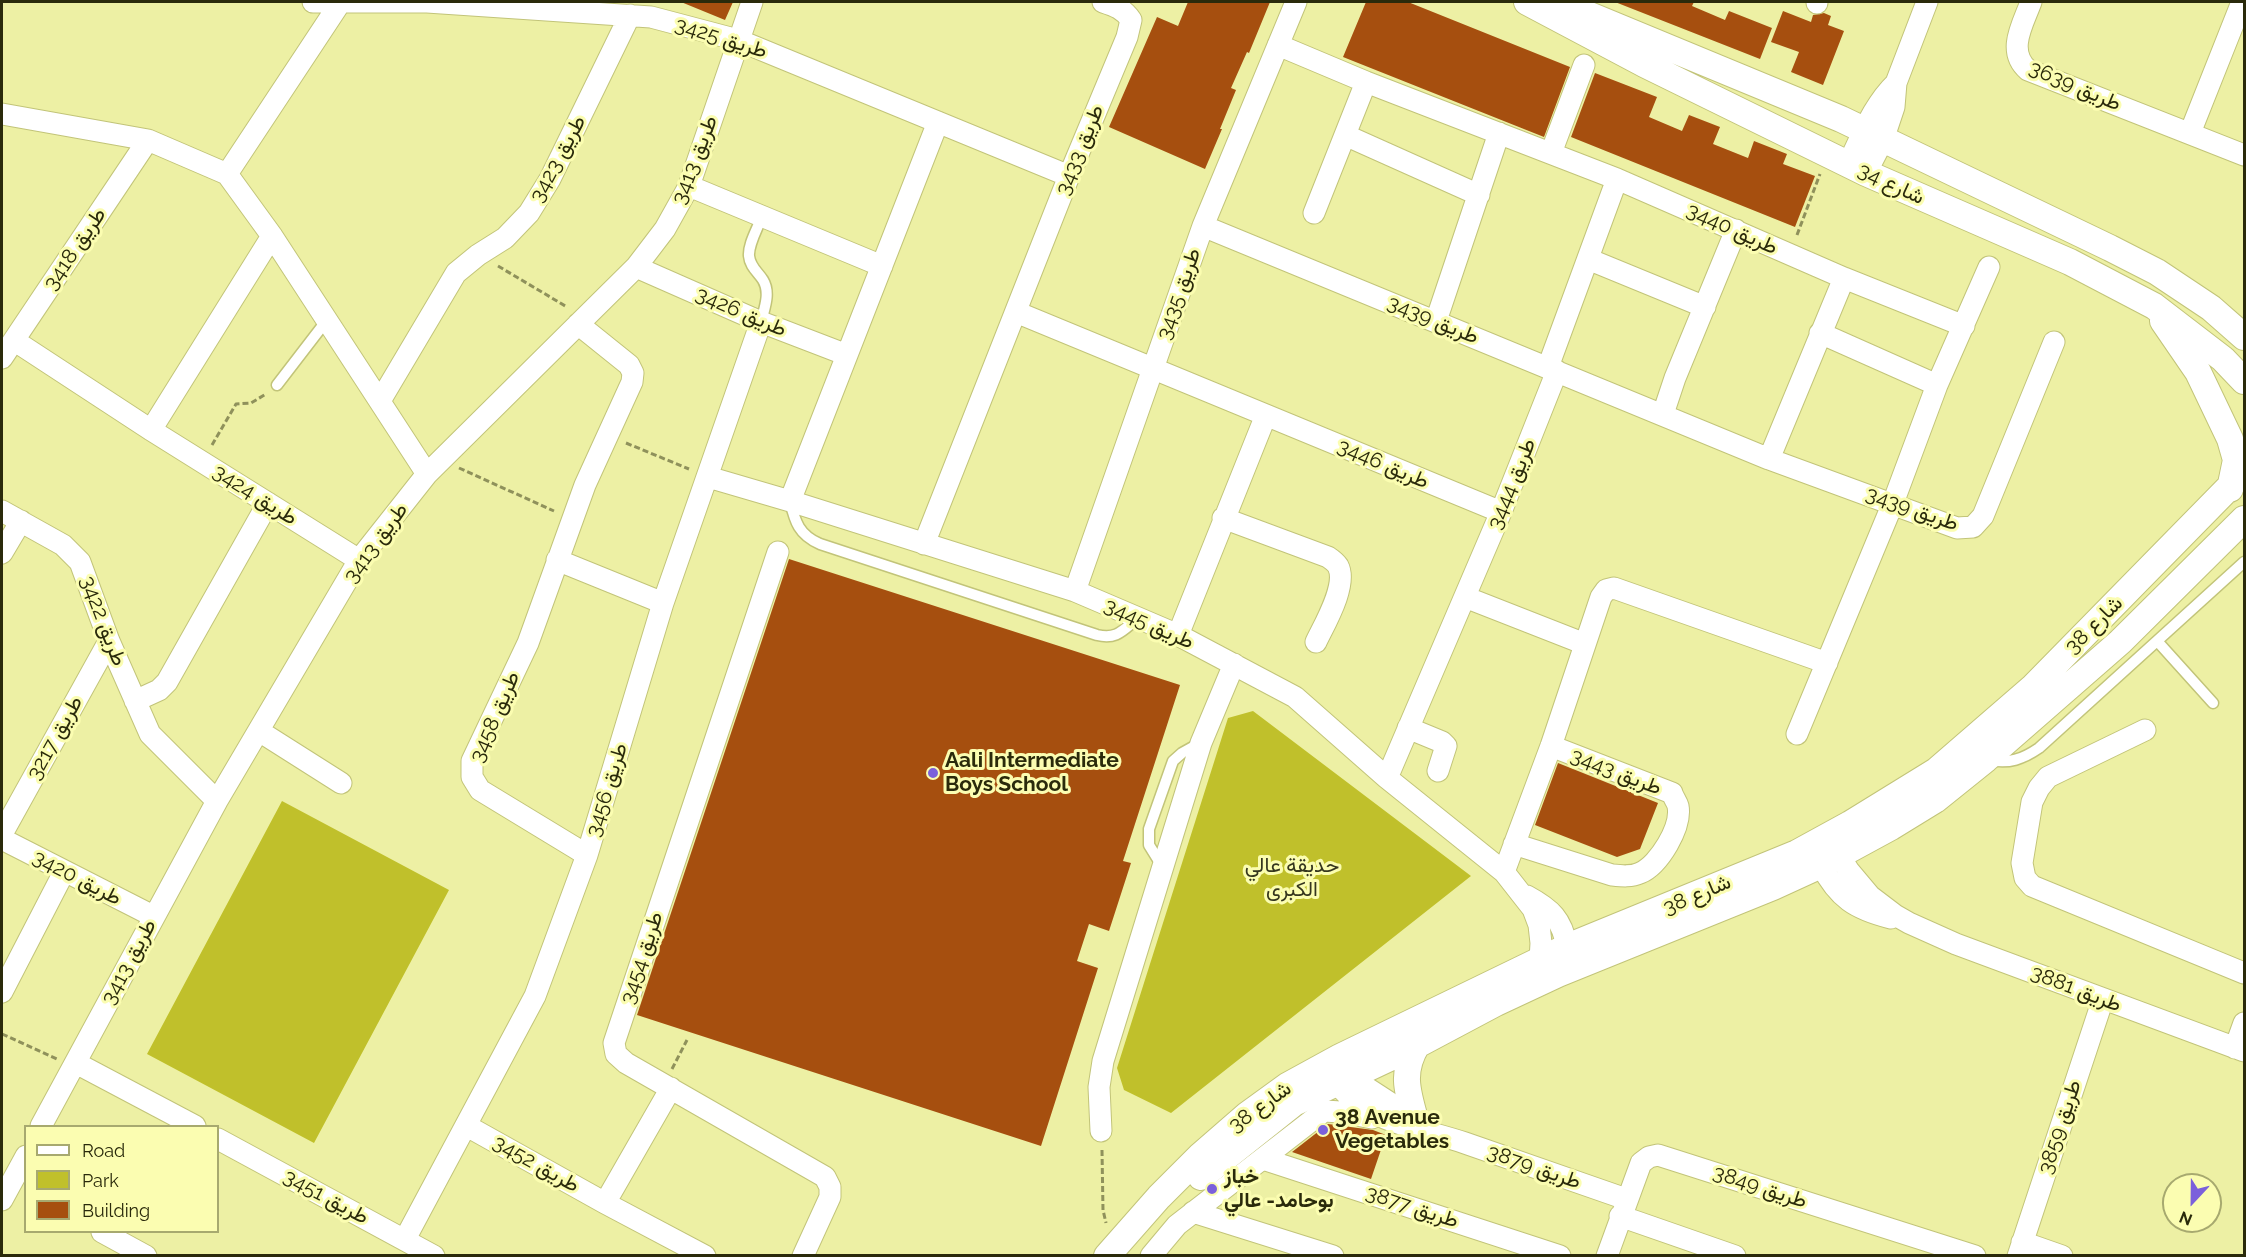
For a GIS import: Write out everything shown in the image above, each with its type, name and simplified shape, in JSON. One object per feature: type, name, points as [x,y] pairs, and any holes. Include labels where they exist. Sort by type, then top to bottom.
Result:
[{"type":"street","name":"طريق 3425","points":[[313,2],[427,2],[576,7],[651,17],[738,40],[1069,176]]},
{"type":"street","name":"طريق 3413","points":[[42,1125],[217,801],[359,560],[434,467],[636,267],[665,229],[689,186],[752,2]]},
{"type":"street","name":"طريق 3433","points":[[924,544],[1129,28],[1131,20],[1121,8],[1103,2]]},
{"type":"street","name":"طريق 3435","points":[[1074,591],[1203,226],[1296,2]]},
{"type":"street","name":"شارع 34","points":[[1527,2],[1644,64],[1847,164],[2070,262],[2154,306],[2223,359],[2244,381]]},
{"type":"street","name":"شارع 34","points":[[1558,2],[1841,119],[2110,248],[2157,272],[2211,308],[2244,336]]},
{"type":"street","points":[[1847,164],[1874,136],[1894,107],[1896,83],[1927,2]]},
{"type":"street","name":"طريق 3639","points":[[2031,2],[2018,36],[2016,51],[2022,65],[2028,70],[2244,155]]},
{"type":"street","points":[[2190,133],[2242,2]]},
{"type":"street","points":[[227,174],[340,3]]},
{"type":"street","name":"طريق 3423","points":[[380,401],[456,273],[478,255],[505,238],[529,213],[550,179],[630,15]]},
{"type":"street","name":"طريق 3440","points":[[1278,45],[1366,82],[1617,179],[1844,278],[1964,326]]},
{"type":"street","points":[[1551,153],[1584,65]]},
{"type":"street","points":[[1314,213],[1366,82]]},
{"type":"street","points":[[2,114],[148,140],[227,174],[273,236],[380,401],[434,467]]},
{"type":"street","points":[[790,501],[938,122]]},
{"type":"street","points":[[1436,321],[1499,133]]},
{"type":"street","points":[[1345,135],[1479,195]]},
{"type":"street","name":"طريق 3418","points":[[2,358],[148,140]]},
{"type":"street","name":"طريق 3444","points":[[1387,778],[1501,512],[1553,369],[1588,259],[1617,179]]},
{"type":"street","points":[[689,186],[882,266]]},
{"type":"street","name":"طريق 3439","points":[[1203,226],[1769,459],[1957,528],[1973,527],[1983,516],[2054,342]]},
{"type":"street","points":[[1663,414],[1736,230]]},
{"type":"street","points":[[151,430],[273,236]]},
{"type":"street","points":[[1588,259],[1705,307]]},
{"type":"street","name":"طريق 3426","points":[[636,267],[761,322],[847,355]]},
{"type":"street","points":[[1797,734],[1893,503],[1937,385],[1989,267]]},
{"type":"street","points":[[1769,459],[1844,278]]},
{"type":"street","points":[[2154,306],[2198,372],[2230,439],[2240,489],[2214,551]]},
{"type":"street","points":[[2211,308],[2244,315]]},
{"type":"street","points":[[1016,312],[1153,369]]},
{"type":"street","name":"طريق 3458","points":[[581,321],[629,365],[633,373],[632,382],[585,485],[528,643],[472,761],[472,777],[480,790],[492,799],[587,855]]},
{"type":"street","name":"طريق 3456","points":[[405,1239],[535,996],[587,855],[663,603],[761,322]]},
{"type":"street","points":[[1820,333],[1937,385]]},
{"type":"street","name":"طريق 3424","points":[[15,341],[151,430],[359,560]]},
{"type":"street","name":"طريق 3446","points":[[1153,369],[1501,512]]},
{"type":"street","points":[[1178,635],[1266,415]]},
{"type":"street","name":"طريق 3445","points":[[708,477],[1074,591],[1178,635],[1295,697],[1387,778],[1504,872],[1524,894]]},
{"type":"street","name":"شارع 38","points":[[1567,946],[1797,853],[1850,824],[1936,771],[2033,687],[2240,489]]},
{"type":"street","points":[[135,700],[159,690],[167,682],[268,503]]},
{"type":"street","name":"طريق 3422","points":[[2,511],[63,545],[80,562],[109,641],[150,734],[217,801]]},
{"type":"street","points":[[1223,518],[1328,557],[1338,566],[1341,579],[1336,597],[1316,642]]},
{"type":"street","name":"شارع 38","points":[[1118,1250],[1212,1167],[1337,1071],[1549,967],[1773,886],[1891,827],[1935,800],[1986,759],[2120,642],[2244,519]]},
{"type":"street","points":[[2,553],[21,520]]},
{"type":"street","name":"طريق 3454","points":[[778,552],[614,1043],[616,1054],[626,1063],[825,1177],[830,1186],[830,1197],[803,1256]]},
{"type":"street","points":[[557,560],[663,603]]},
{"type":"street","name":"طريق 3443","points":[[1504,872],[1551,746],[1603,593],[1606,590],[1614,588],[1827,663]]},
{"type":"street","points":[[1465,597],[1586,644]]},
{"type":"street","name":"طريق 3217","points":[[2,834],[109,641]]},
{"type":"street","points":[[1101,1131],[1099,1087],[1103,1061],[1201,742],[1234,664]]},
{"type":"street","points":[[1408,728],[1442,742],[1446,746],[1438,771]]},
{"type":"street","points":[[2145,730],[2048,777],[2038,788],[2032,802],[2022,863],[2025,878],[2032,886],[2244,973]]},
{"type":"street","points":[[259,731],[341,783]]},
{"type":"street","name":"طريق 3443","points":[[1515,844],[1612,875],[1628,876],[1639,874],[1652,867],[1663,854],[1671,836],[1678,806],[1672,793],[1551,746]]},
{"type":"street","points":[[1797,853],[1830,856],[1850,824]]},
{"type":"street","name":"طريق 3420","points":[[2,839],[153,916]]},
{"type":"street","name":"طريق 3881","points":[[1830,856],[1829,881],[1840,894],[1871,913],[1909,923],[1956,944],[2240,1050]]},
{"type":"street","points":[[2,992],[64,872]]},
{"type":"street","points":[[1524,894],[1554,915],[1564,930],[1567,946],[1549,967]]},
{"type":"street","points":[[1524,894],[1539,925],[1541,943],[1549,967]]},
{"type":"street","name":"شارع 38","points":[[1118,1250],[1159,1197],[1223,1134],[1287,1086],[1418,1045],[1496,1003],[1549,967]]},
{"type":"street","name":"طريق 3859","points":[[2020,1249],[2103,999]]},
{"type":"street","points":[[2240,1050],[2244,1023]]},
{"type":"street","points":[[1151,1256],[1177,1225],[1324,1111],[1403,1121],[1405,1080],[1413,1052],[1418,1045]]},
{"type":"street","points":[[75,1065],[193,1125]]},
{"type":"street","name":"طريق 3879","points":[[1337,1071],[1356,1102],[1623,1207],[1735,1256]]},
{"type":"street","points":[[605,1203],[667,1086]]},
{"type":"street","points":[[1263,1159],[1281,1132],[1294,1103]]},
{"type":"street","name":"طريق 3452","points":[[467,1126],[705,1256]]},
{"type":"street","name":"طريق 3451","points":[[219,1140],[434,1256]]},
{"type":"street","name":"طريق 3849","points":[[1607,1256],[1641,1162],[1658,1155],[1975,1256]]},
{"type":"street","name":"طريق 3877","points":[[1263,1159],[1560,1256]]},
{"type":"street","points":[[10,1187],[24,1160]]},
{"type":"street","points":[[1193,1212],[1334,1256]]},
{"type":"street","points":[[104,1233],[146,1256]]},
{"type":"street","points":[[2020,1249],[2062,1256]]},
{"type":"lane","points":[[761,322],[766,302],[766,286],[753,268],[749,256],[762,216]]},
{"type":"lane","points":[[277,385],[327,320]]},
{"type":"lane","points":[[790,501],[797,527],[803,534],[820,544],[1105,637],[1120,634],[1138,618]]},
{"type":"lane","points":[[1986,759],[1998,762],[2013,761],[2039,748],[2244,562]]},
{"type":"lane","points":[[2158,642],[2213,703]]},
{"type":"path","points":[[1790,254],[1847,164]]},
{"type":"path","points":[[478,255],[581,321]]},
{"type":"path","points":[[203,462],[236,404],[258,400],[277,385]]},
{"type":"path","points":[[608,435],[708,477]]},
{"type":"path","points":[[434,467],[572,519]]},
{"type":"path","points":[[2,1034],[75,1065]]},
{"type":"path","points":[[667,1086],[687,1040]]},
{"type":"path","points":[[1101,1131],[1103,1210],[1105,1222],[1118,1250]]},
{"type":"green space","name":"حديقة عالي الكبرى","points":[[1253,711],[1471,876],[1171,1113],[1124,1090],[1117,1068],[1228,718]]},
{"type":"green space","points":[[282,801],[449,890],[314,1143],[147,1054]]},
{"type":"building","points":[[681,2],[733,2],[725,20]]},
{"type":"building","points":[[1188,2],[1270,2],[1249,53],[1247,52],[1231,88],[1236,90],[1205,169],[1109,127],[1157,17],[1178,26]]},
{"type":"building","points":[[1366,2],[1408,2],[1570,67],[1544,137],[1343,57]]},
{"type":"building","points":[[1615,2],[1694,2],[1692,6],[1725,20],[1729,11],[1772,28],[1760,59]]},
{"type":"building","points":[[1783,11],[1811,22],[1813,15],[1824,13],[1831,16],[1828,25],[1844,31],[1823,85],[1791,72],[1799,52],[1771,42]]},
{"type":"building","points":[[1595,73],[1657,97],[1649,117],[1682,131],[1689,115],[1720,127],[1713,144],[1748,158],[1754,141],[1787,154],[1783,164],[1815,176],[1795,227],[1571,137]]},
{"type":"building","name":"Aali Intermediate Boys School","points":[[789,559],[1180,685],[1123,861],[1131,863],[1109,931],[1089,924],[1077,961],[1098,968],[1041,1146],[637,1015]]},
{"type":"building","points":[[1558,763],[1658,803],[1640,849],[1617,857],[1535,825]]},
{"type":"building","points":[[1328,1124],[1373,1130],[1386,1135],[1371,1179],[1292,1152]]},
{"type":"place","name":"Aali Intermediate Boys School","points":[[933,773]]},
{"type":"place","name":"38 Avenue Vegetables","points":[[1323,1130]]},
{"type":"place","name":"خباز بوحامد- عالي","points":[[1212,1189]]}]
